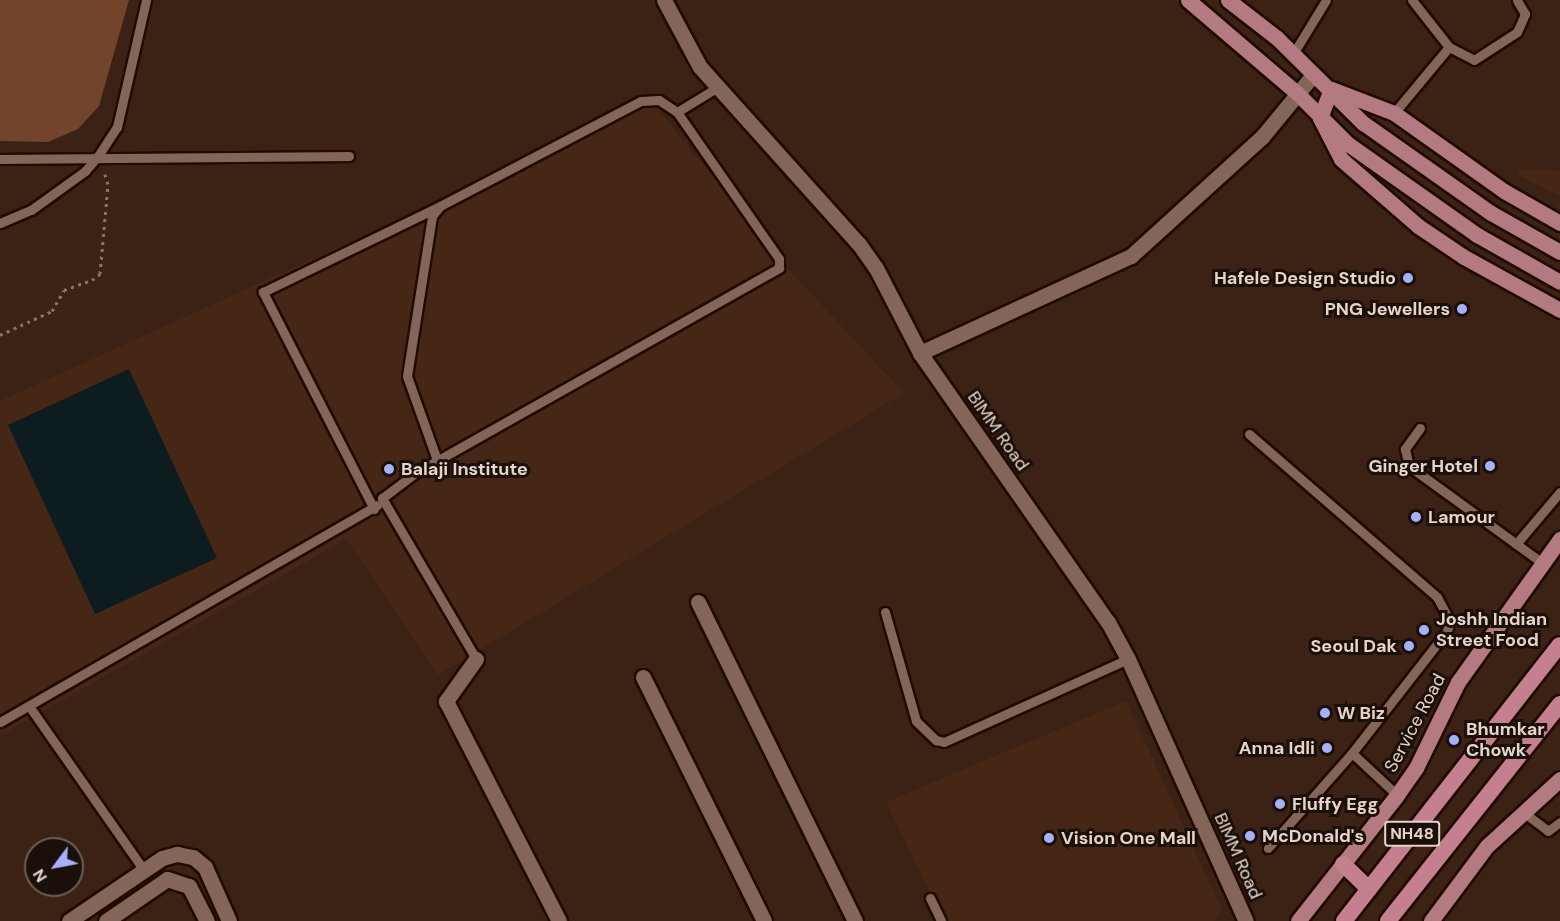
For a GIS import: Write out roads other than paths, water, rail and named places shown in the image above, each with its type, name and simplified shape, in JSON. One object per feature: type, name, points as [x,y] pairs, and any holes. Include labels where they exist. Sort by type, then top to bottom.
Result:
[{"type":"highway","name":"NH48","points":[[1344,921],[1560,645]]},
{"type":"highway","name":"NH48","points":[[1388,921],[1560,704]]},
{"type":"highway","points":[[1343,864],[1369,889]]},
{"type":"main road","points":[[1188,0],[1298,94],[1320,118],[1432,205],[1560,282]]},
{"type":"main road","points":[[1228,0],[1293,54],[1363,123],[1447,184],[1560,252]]},
{"type":"main road","points":[[1331,89],[1394,113],[1504,191],[1560,223]]},
{"type":"main road","points":[[1331,89],[1320,118],[1341,159],[1418,226],[1464,257],[1560,310]]},
{"type":"main road","name":"Service Road","points":[[1298,921],[1416,768],[1458,682],[1541,562],[1560,539]]},
{"type":"main road","points":[[1431,921],[1487,846],[1560,779]]},
{"type":"street","name":"BIMM Road","points":[[664,0],[700,67],[859,244],[876,268],[920,353],[1108,622],[1128,659],[1246,921]]},
{"type":"street","points":[[920,353],[1131,256],[1262,137],[1313,75]]},
{"type":"street","points":[[698,602],[855,921]]},
{"type":"street","points":[[476,659],[446,701],[559,921]]},
{"type":"street","points":[[643,676],[764,921]]},
{"type":"street","points":[[69,921],[170,855],[193,857],[209,874],[229,921]]},
{"type":"street","points":[[144,870],[154,885]]},
{"type":"street","points":[[106,921],[154,885],[167,879],[183,882],[194,892],[207,921]]},
{"type":"lane","points":[[0,223],[31,210],[86,171],[117,127],[146,0]]},
{"type":"lane","points":[[1293,54],[1326,0]]},
{"type":"lane","points":[[1412,0],[1449,47],[1466,58],[1481,58],[1522,24],[1525,14],[1517,0]]},
{"type":"lane","points":[[1394,113],[1449,47]]},
{"type":"lane","points":[[677,112],[718,87]]},
{"type":"lane","points":[[0,722],[374,509],[382,498],[437,460],[779,268],[779,259],[677,112],[659,100],[641,101],[446,203],[263,292],[374,509]]},
{"type":"lane","points":[[0,159],[98,156],[349,156]]},
{"type":"lane","points":[[437,460],[407,376],[432,216],[446,203]]},
{"type":"lane","points":[[1420,428],[1405,449],[1409,466],[1541,562]]},
{"type":"lane","points":[[1249,434],[1437,597],[1446,609],[1448,631],[1352,753],[1268,848]]},
{"type":"lane","points":[[1516,544],[1560,492]]},
{"type":"lane","points":[[382,498],[476,659]]},
{"type":"lane","points":[[885,612],[915,721],[936,741],[944,742],[1128,659]]},
{"type":"lane","points":[[28,706],[144,870]]},
{"type":"lane","points":[[1352,753],[1397,795]]},
{"type":"lane","points":[[1523,812],[1548,831],[1560,822]]},
{"type":"lane","points":[[930,898],[941,921]]},
{"type":"place","name":"Hafele Design Studio","points":[[1408,278]]},
{"type":"place","name":"PNG Jewellers","points":[[1462,309]]},
{"type":"place","name":"Ginger Hotel","points":[[1490,466]]},
{"type":"place","name":"Balaji Institute","points":[[389,469]]},
{"type":"place","name":"Lamour","points":[[1416,517]]},
{"type":"place","name":"Joshh Indian Street Food","points":[[1424,630]]},
{"type":"place","name":"Seoul Dak","points":[[1409,646]]},
{"type":"place","name":"W Biz","points":[[1325,713]]},
{"type":"place","name":"Bhumkar Chowk","points":[[1454,740]]},
{"type":"place","name":"Anna Idli","points":[[1327,748]]},
{"type":"place","name":"Fluffy Egg","points":[[1280,804]]},
{"type":"place","name":"McDonald's","points":[[1250,836]]},
{"type":"place","name":"Vision One Mall","points":[[1049,838]]}]
